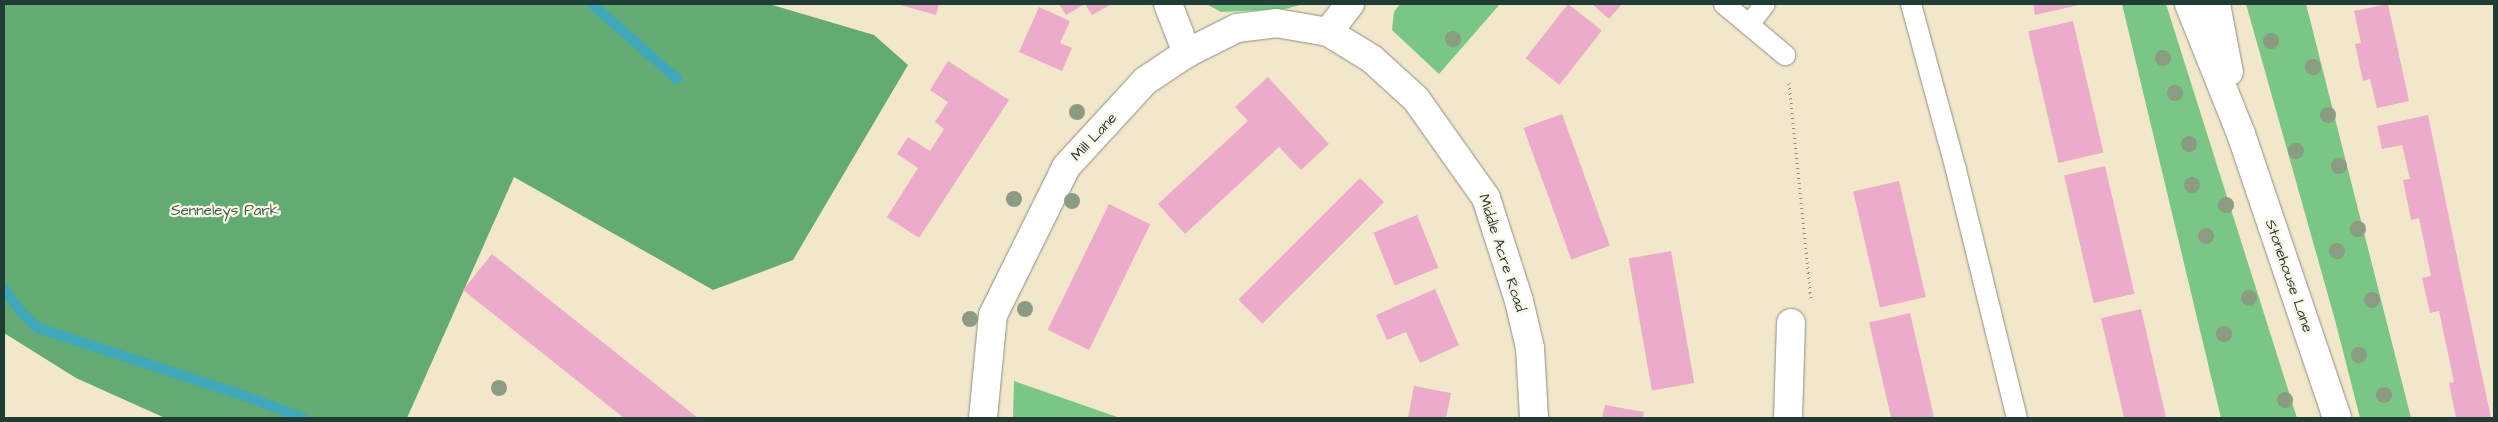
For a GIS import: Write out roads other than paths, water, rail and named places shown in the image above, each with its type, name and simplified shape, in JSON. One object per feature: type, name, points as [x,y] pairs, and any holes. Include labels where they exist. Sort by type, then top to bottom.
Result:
[{"type":"street","points":[[1168,4],[1187,53]]},
{"type":"street","points":[[1328,32],[1350,4]]},
{"type":"street","name":"Stonehouse Lane","points":[[2189,4],[2241,134],[2337,418]]},
{"type":"street","name":"Stonehouse Lane","points":[[2216,4],[2241,134]]},
{"type":"street","name":"Mill Lane","points":[[983,418],[993,315],[1066,167],[1146,81],[1187,53],[1237,28],[1276,23],[1328,32]]},
{"type":"street","name":"Middle Acre Road","points":[[1328,32],[1372,59],[1416,98],[1486,198],[1519,301],[1530,348],[1534,418]]},
{"type":"street","points":[[1788,418],[1791,323]]},
{"type":"lane","points":[[1724,4],[1785,55]]},
{"type":"lane","points":[[1749,25],[1765,4]]},
{"type":"lane","points":[[1911,4],[1956,170],[2016,418]]},
{"type":"waterway","points":[[592,4],[677,79]]},
{"type":"waterway","points":[[4,289],[23,314],[38,328],[248,397],[303,418]]},
{"type":"park label","name":"Senneleys Park","points":[[225,211]]}]
